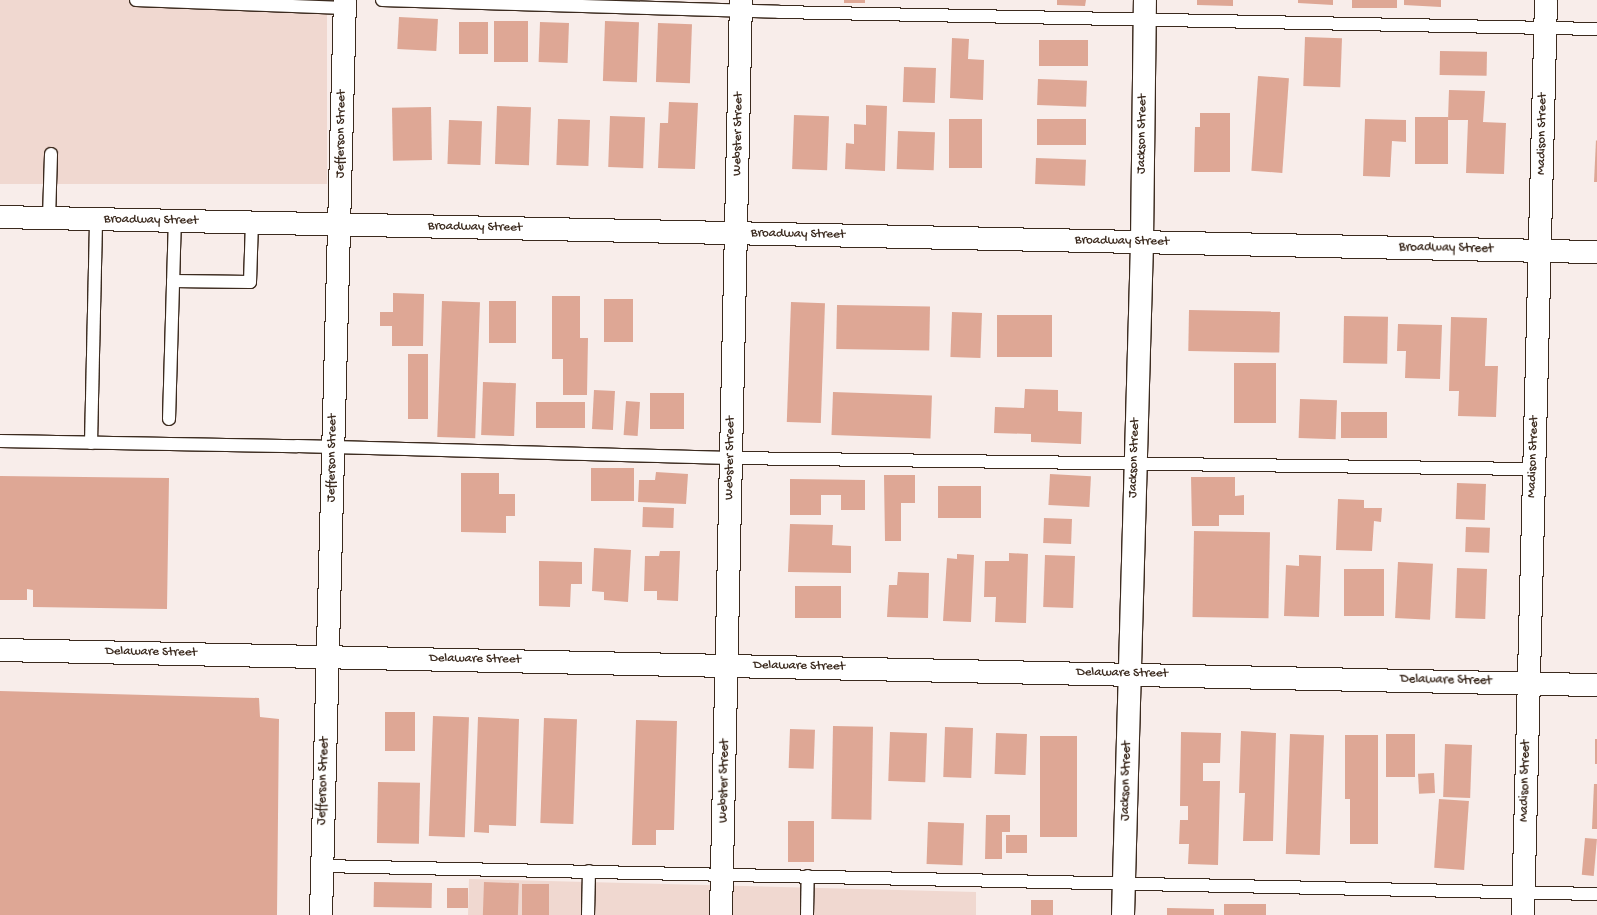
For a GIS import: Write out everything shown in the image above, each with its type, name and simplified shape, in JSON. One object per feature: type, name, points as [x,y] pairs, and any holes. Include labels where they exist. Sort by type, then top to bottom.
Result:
[{"type":"street","name":"Madison Street","points":[[1524,915],[1533,469],[1541,251],[1546,0]]},
{"type":"street","name":"Jefferson Street","points":[[321,915],[345,4]]},
{"type":"street","name":"Webster Street","points":[[722,915],[741,5]]},
{"type":"street","name":"Jackson Street","points":[[1123,915],[1134,464],[1142,242],[1145,10]]},
{"type":"street","name":"Broadway Street","points":[[0,217],[1597,252]]},
{"type":"street","name":"Delaware Street","points":[[0,650],[1597,685]]},
{"type":"lane","points":[[136,0],[345,4]]},
{"type":"lane","points":[[382,0],[1145,10],[1545,29],[1597,29]]},
{"type":"lane","points":[[49,218],[51,154]]},
{"type":"lane","points":[[91,443],[96,220]]},
{"type":"lane","points":[[169,419],[175,221]]},
{"type":"lane","points":[[173,280],[250,282],[252,223]]},
{"type":"lane","points":[[0,440],[731,458],[1533,469]]},
{"type":"lane","points":[[322,866],[1597,894]]},
{"type":"lane","points":[[588,915],[589,871]]},
{"type":"lane","points":[[806,915],[808,876]]},
{"type":"shaded area","points":[[0,0],[327,0],[327,184],[0,184]]},
{"type":"shaded area","points":[[469,879],[976,892],[976,915],[468,915]]},
{"type":"building","points":[[844,0],[865,0],[865,3],[844,3]]},
{"type":"building","points":[[1057,0],[1086,0],[1085,6],[1057,5]]},
{"type":"building","points":[[1197,0],[1233,0],[1233,6],[1197,5]]},
{"type":"building","points":[[1298,0],[1333,0],[1333,5],[1298,3]]},
{"type":"building","points":[[1352,0],[1397,0],[1397,8],[1352,8]]},
{"type":"building","points":[[1404,0],[1441,0],[1441,7],[1404,5]]},
{"type":"building","points":[[399,17],[438,19],[436,51],[397,49]]},
{"type":"building","points":[[494,21],[528,21],[528,62],[494,62]]},
{"type":"building","points":[[605,21],[639,22],[637,82],[603,81]]},
{"type":"building","points":[[459,22],[488,22],[488,54],[459,54]]},
{"type":"building","points":[[540,22],[569,23],[568,63],[539,62]]},
{"type":"building","points":[[658,23],[692,24],[690,83],[656,82]]},
{"type":"building","points":[[1305,37],[1342,38],[1340,87],[1303,86]]},
{"type":"building","points":[[952,38],[969,39],[968,59],[984,60],[983,100],[950,98]]},
{"type":"building","points":[[1039,40],[1088,40],[1088,66],[1039,66]]},
{"type":"building","points":[[1440,51],[1487,52],[1487,76],[1440,75]]},
{"type":"building","points":[[904,67],[936,68],[935,103],[903,102]]},
{"type":"building","points":[[1258,76],[1289,78],[1282,173],[1251,171]]},
{"type":"building","points":[[1038,79],[1087,81],[1086,107],[1037,105]]},
{"type":"building","points":[[1449,90],[1485,91],[1483,122],[1506,123],[1504,174],[1466,173],[1468,120],[1448,120]]},
{"type":"building","points":[[669,102],[698,103],[695,169],[658,168],[660,123],[668,123]]},
{"type":"building","points":[[866,105],[887,106],[885,171],[845,169],[846,143],[854,144],[854,124],[866,125]]},
{"type":"building","points":[[497,106],[531,107],[529,165],[495,164]]},
{"type":"building","points":[[431,107],[432,160],[393,161],[392,108]]},
{"type":"building","points":[[1200,113],[1230,113],[1230,172],[1194,172],[1195,127],[1200,127]]},
{"type":"building","points":[[794,115],[829,116],[827,170],[792,169]]},
{"type":"building","points":[[610,116],[645,117],[643,168],[608,167]]},
{"type":"building","points":[[1415,117],[1448,117],[1448,164],[1415,164]]},
{"type":"building","points":[[558,119],[590,120],[588,166],[556,165]]},
{"type":"building","points":[[949,119],[982,119],[982,168],[949,168]]},
{"type":"building","points":[[1037,119],[1086,119],[1086,145],[1037,145]]},
{"type":"building","points":[[1365,119],[1406,120],[1406,142],[1392,141],[1390,177],[1363,176]]},
{"type":"building","points":[[449,120],[482,121],[480,165],[447,164]]},
{"type":"building","points":[[898,131],[935,132],[934,170],[897,169]]},
{"type":"building","points":[[1596,140],[1597,182],[1594,182]]},
{"type":"building","points":[[1036,158],[1086,160],[1085,186],[1035,184]]},
{"type":"building","points":[[393,293],[424,294],[423,346],[392,346],[392,326],[380,326],[380,312],[393,312]]},
{"type":"building","points":[[552,296],[580,296],[580,338],[588,338],[587,395],[563,395],[563,359],[552,359]]},
{"type":"building","points":[[604,299],[633,299],[633,342],[604,342]]},
{"type":"building","points":[[442,301],[480,302],[475,438],[437,437]]},
{"type":"building","points":[[489,301],[516,301],[516,343],[489,343]]},
{"type":"building","points":[[791,302],[825,303],[821,423],[787,422]]},
{"type":"building","points":[[837,305],[930,307],[929,351],[836,349]]},
{"type":"building","points":[[1189,310],[1280,312],[1279,353],[1188,351]]},
{"type":"building","points":[[952,312],[982,313],[980,358],[950,357]]},
{"type":"building","points":[[997,315],[1052,315],[1052,357],[997,357]]},
{"type":"building","points":[[1344,316],[1388,317],[1387,364],[1343,363]]},
{"type":"building","points":[[1451,317],[1487,318],[1485,366],[1498,366],[1496,417],[1458,416],[1459,391],[1449,391]]},
{"type":"building","points":[[1398,324],[1442,325],[1440,379],[1405,378],[1406,351],[1397,351]]},
{"type":"building","points":[[408,354],[428,354],[428,419],[408,419]]},
{"type":"building","points":[[1234,363],[1276,363],[1276,423],[1234,423]]},
{"type":"building","points":[[483,382],[516,383],[514,436],[481,435]]},
{"type":"building","points":[[1025,389],[1058,390],[1058,411],[1082,412],[1081,444],[1031,442],[1031,434],[994,433],[995,407],[1024,408]]},
{"type":"building","points":[[594,390],[615,391],[613,430],[592,429]]},
{"type":"building","points":[[833,392],[932,395],[930,438],[831,435]]},
{"type":"building","points":[[650,393],[684,393],[684,429],[650,429]]},
{"type":"building","points":[[1300,399],[1337,400],[1336,439],[1299,438]]},
{"type":"building","points":[[626,401],[640,402],[638,436],[624,435]]},
{"type":"building","points":[[536,402],[585,402],[585,428],[536,428]]},
{"type":"building","points":[[1341,412],[1387,412],[1387,438],[1341,438]]},
{"type":"building","points":[[591,468],[634,468],[634,501],[591,501]]},
{"type":"building","points":[[656,472],[688,474],[686,504],[638,502],[639,480],[655,480]]},
{"type":"building","points":[[461,473],[499,473],[499,494],[515,494],[515,516],[506,516],[506,533],[461,532]]},
{"type":"building","points":[[1050,474],[1091,476],[1089,507],[1048,505]]},
{"type":"building","points":[[884,475],[915,475],[915,503],[901,503],[901,541],[885,541]]},
{"type":"building","points":[[0,476],[169,478],[167,609],[33,607],[33,590],[27,589],[27,600],[0,600]]},
{"type":"building","points":[[1191,477],[1235,477],[1235,496],[1244,495],[1244,515],[1219,515],[1219,526],[1192,526]]},
{"type":"building","points":[[790,479],[865,480],[865,510],[841,510],[841,495],[821,495],[821,515],[790,515]]},
{"type":"building","points":[[1457,483],[1486,484],[1485,520],[1456,519]]},
{"type":"building","points":[[938,486],[981,486],[981,518],[938,518]]},
{"type":"building","points":[[1338,499],[1364,500],[1364,508],[1382,508],[1381,522],[1374,521],[1372,551],[1336,550]]},
{"type":"building","points":[[643,507],[674,508],[673,528],[642,527]]},
{"type":"building","points":[[1044,518],[1072,519],[1071,544],[1043,543]]},
{"type":"building","points":[[790,524],[833,525],[832,545],[851,546],[851,573],[788,572]]},
{"type":"building","points":[[1466,527],[1490,528],[1489,553],[1465,552]]},
{"type":"building","points":[[1194,531],[1270,532],[1268,618],[1192,617]]},
{"type":"building","points":[[594,548],[631,550],[628,602],[604,600],[604,592],[592,591]]},
{"type":"building","points":[[660,551],[680,551],[678,601],[657,600],[657,591],[644,591],[645,556],[659,556]]},
{"type":"building","points":[[1009,553],[1028,554],[1026,623],[995,622],[996,597],[984,597],[985,561],[1009,561]]},
{"type":"building","points":[[957,554],[974,555],[971,622],[943,621],[947,558],[957,559]]},
{"type":"building","points":[[1045,555],[1075,556],[1073,608],[1043,607]]},
{"type":"building","points":[[1299,555],[1321,556],[1319,617],[1284,616],[1286,565],[1299,566]]},
{"type":"building","points":[[539,561],[582,562],[582,584],[571,584],[570,607],[539,606]]},
{"type":"building","points":[[1398,562],[1433,564],[1430,620],[1395,618]]},
{"type":"building","points":[[1457,568],[1487,569],[1485,619],[1455,618]]},
{"type":"building","points":[[1344,569],[1384,569],[1384,616],[1344,616]]},
{"type":"building","points":[[898,572],[929,573],[928,618],[887,617],[889,585],[897,585]]},
{"type":"building","points":[[795,586],[841,586],[841,618],[795,618]]},
{"type":"building","points":[[0,691],[259,698],[260,717],[279,719],[277,915],[0,915]]},
{"type":"building","points":[[385,712],[415,712],[415,751],[385,751]]},
{"type":"building","points":[[433,716],[469,717],[465,837],[429,836]]},
{"type":"building","points":[[478,717],[519,719],[516,826],[489,825],[489,833],[474,832]]},
{"type":"building","points":[[544,718],[577,719],[573,824],[540,823]]},
{"type":"building","points":[[636,720],[677,721],[674,830],[656,830],[656,845],[632,845]]},
{"type":"building","points":[[833,726],[873,727],[871,820],[831,819]]},
{"type":"building","points":[[945,727],[973,728],[971,778],[943,777]]},
{"type":"building","points":[[790,729],[815,730],[814,769],[789,768]]},
{"type":"building","points":[[1241,731],[1276,733],[1273,841],[1243,841],[1245,793],[1239,793]]},
{"type":"building","points":[[890,732],[927,733],[925,782],[888,781]]},
{"type":"building","points":[[1181,732],[1221,733],[1220,763],[1203,763],[1203,781],[1220,781],[1218,865],[1188,864],[1189,844],[1179,844],[1180,820],[1188,820],[1188,806],[1180,806]]},
{"type":"building","points":[[996,733],[1027,734],[1026,775],[995,774]]},
{"type":"building","points":[[1290,734],[1324,735],[1320,855],[1286,854]]},
{"type":"building","points":[[1386,734],[1415,734],[1415,777],[1386,777]]},
{"type":"building","points":[[1345,735],[1378,735],[1378,844],[1350,844],[1350,799],[1345,799]]},
{"type":"building","points":[[1040,736],[1077,736],[1077,837],[1040,837]]},
{"type":"building","points":[[1595,739],[1597,739],[1597,764],[1595,764]]},
{"type":"building","points":[[1445,744],[1472,745],[1470,798],[1443,797]]},
{"type":"building","points":[[1434,773],[1435,793],[1419,794],[1418,774]]},
{"type":"building","points":[[378,782],[420,783],[419,844],[377,843]]},
{"type":"building","points":[[1594,784],[1597,784],[1597,829],[1592,829]]},
{"type":"building","points":[[1439,799],[1469,801],[1464,870],[1434,868]]},
{"type":"building","points":[[986,815],[1010,815],[1010,832],[1002,832],[1002,859],[985,859]]},
{"type":"building","points":[[788,821],[814,821],[814,862],[788,862]]},
{"type":"building","points":[[928,822],[964,823],[963,865],[927,864]]},
{"type":"building","points":[[1006,835],[1027,835],[1027,853],[1006,853]]},
{"type":"building","points":[[1585,838],[1597,839],[1594,876],[1582,875]]},
{"type":"building","points":[[374,882],[432,883],[432,908],[374,907]]},
{"type":"building","points":[[484,882],[519,883],[518,915],[483,915]]},
{"type":"building","points":[[522,884],[549,884],[549,915],[522,915]]},
{"type":"building","points":[[447,888],[468,888],[468,908],[447,908]]},
{"type":"building","points":[[1031,900],[1053,900],[1053,915],[1031,915]]},
{"type":"building","points":[[1224,904],[1266,904],[1266,915],[1224,915]]},
{"type":"building","points":[[1167,908],[1214,909],[1214,915],[1167,915]]}]
